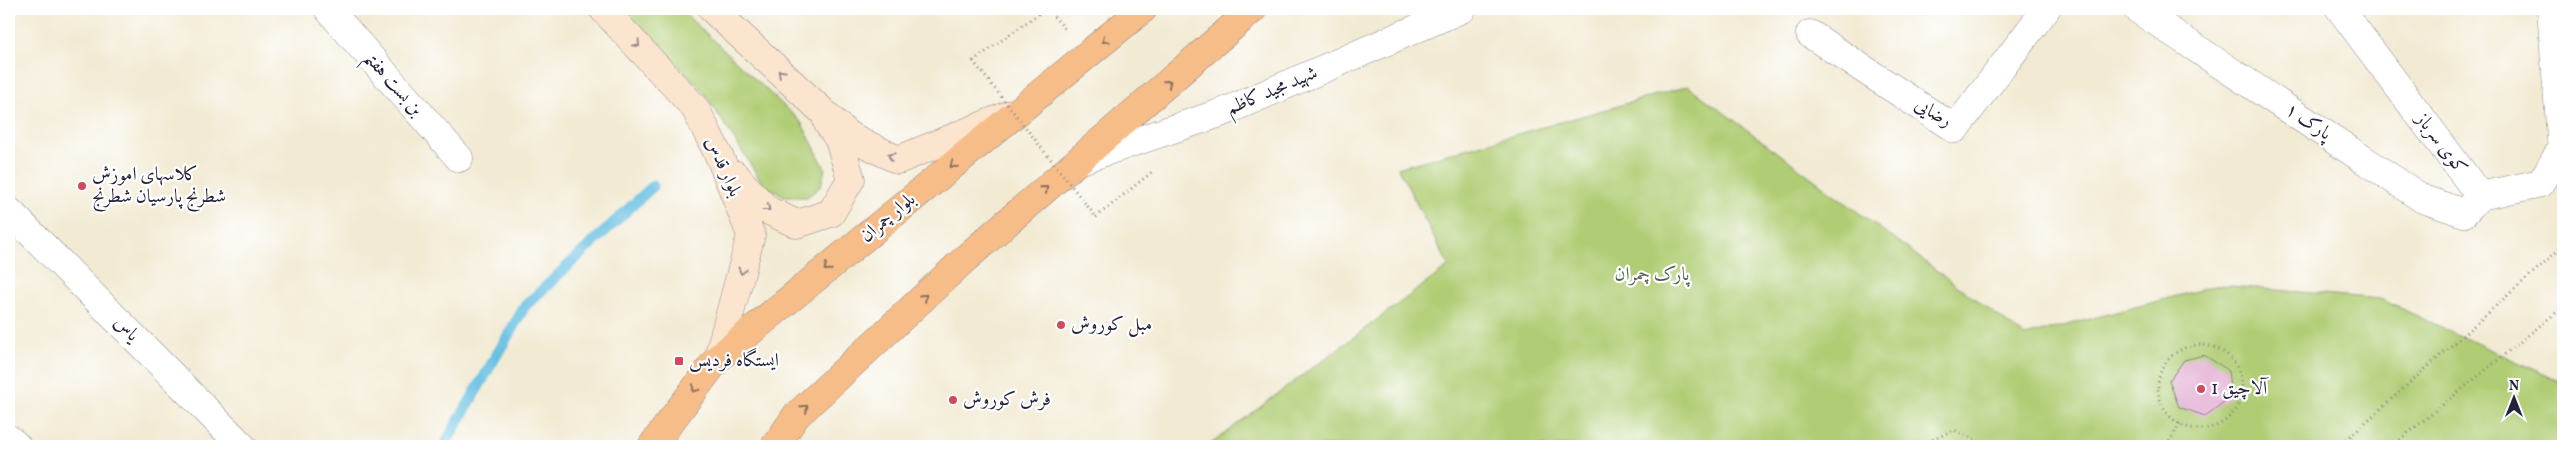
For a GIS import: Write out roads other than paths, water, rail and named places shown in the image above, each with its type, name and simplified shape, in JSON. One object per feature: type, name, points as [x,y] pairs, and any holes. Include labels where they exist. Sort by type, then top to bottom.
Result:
[{"type":"main road","name":"بلوار قدس","points":[[603,9],[695,108],[721,160],[751,235],[718,358]]},
{"type":"main road","points":[[712,9],[848,135],[898,160],[1017,112]]},
{"type":"main road","name":"بلوار چمران","points":[[652,446],[718,358],[1143,9]]},
{"type":"main road","points":[[775,446],[796,416],[966,258],[1253,9]]},
{"type":"main road","points":[[721,160],[767,210],[797,224],[831,213],[851,178],[839,140],[817,106]]},
{"type":"street","name":"بن بست هفتم","points":[[328,9],[459,158]]},
{"type":"street","name":"شهید مجید کاظم","points":[[1078,161],[1226,111],[1462,9]]},
{"type":"street","name":"رضایی","points":[[1810,34],[1955,129],[2046,9]]},
{"type":"street","name":"پارک ۱","points":[[2138,9],[2423,199],[2464,213],[2480,196]]},
{"type":"street","name":"کوی سرباز","points":[[2340,9],[2480,196]]},
{"type":"street","points":[[2480,196],[2542,183],[2563,156],[2560,76],[2551,9]]},
{"type":"street","name":"یاس","points":[[9,211],[242,446]]},
{"type":"street","points":[[9,439],[17,446]]},
{"type":"waterway","points":[[444,446],[525,306],[653,186]]},
{"type":"place","name":"کلاسهای اموزش شطرنج پارسیان شطرنج","points":[[82,186]]},
{"type":"place","name":"مبل کوروش","points":[[1061,325]]},
{"type":"place","name":"ایستگاه فردیس","points":[[679,361]]},
{"type":"place","name":"آلاچیق 1","points":[[2201,389]]},
{"type":"place","name":"فرش کوروش","points":[[953,400]]},
{"type":"park label","name":"پارک چمران","points":[[1652,275]]}]
